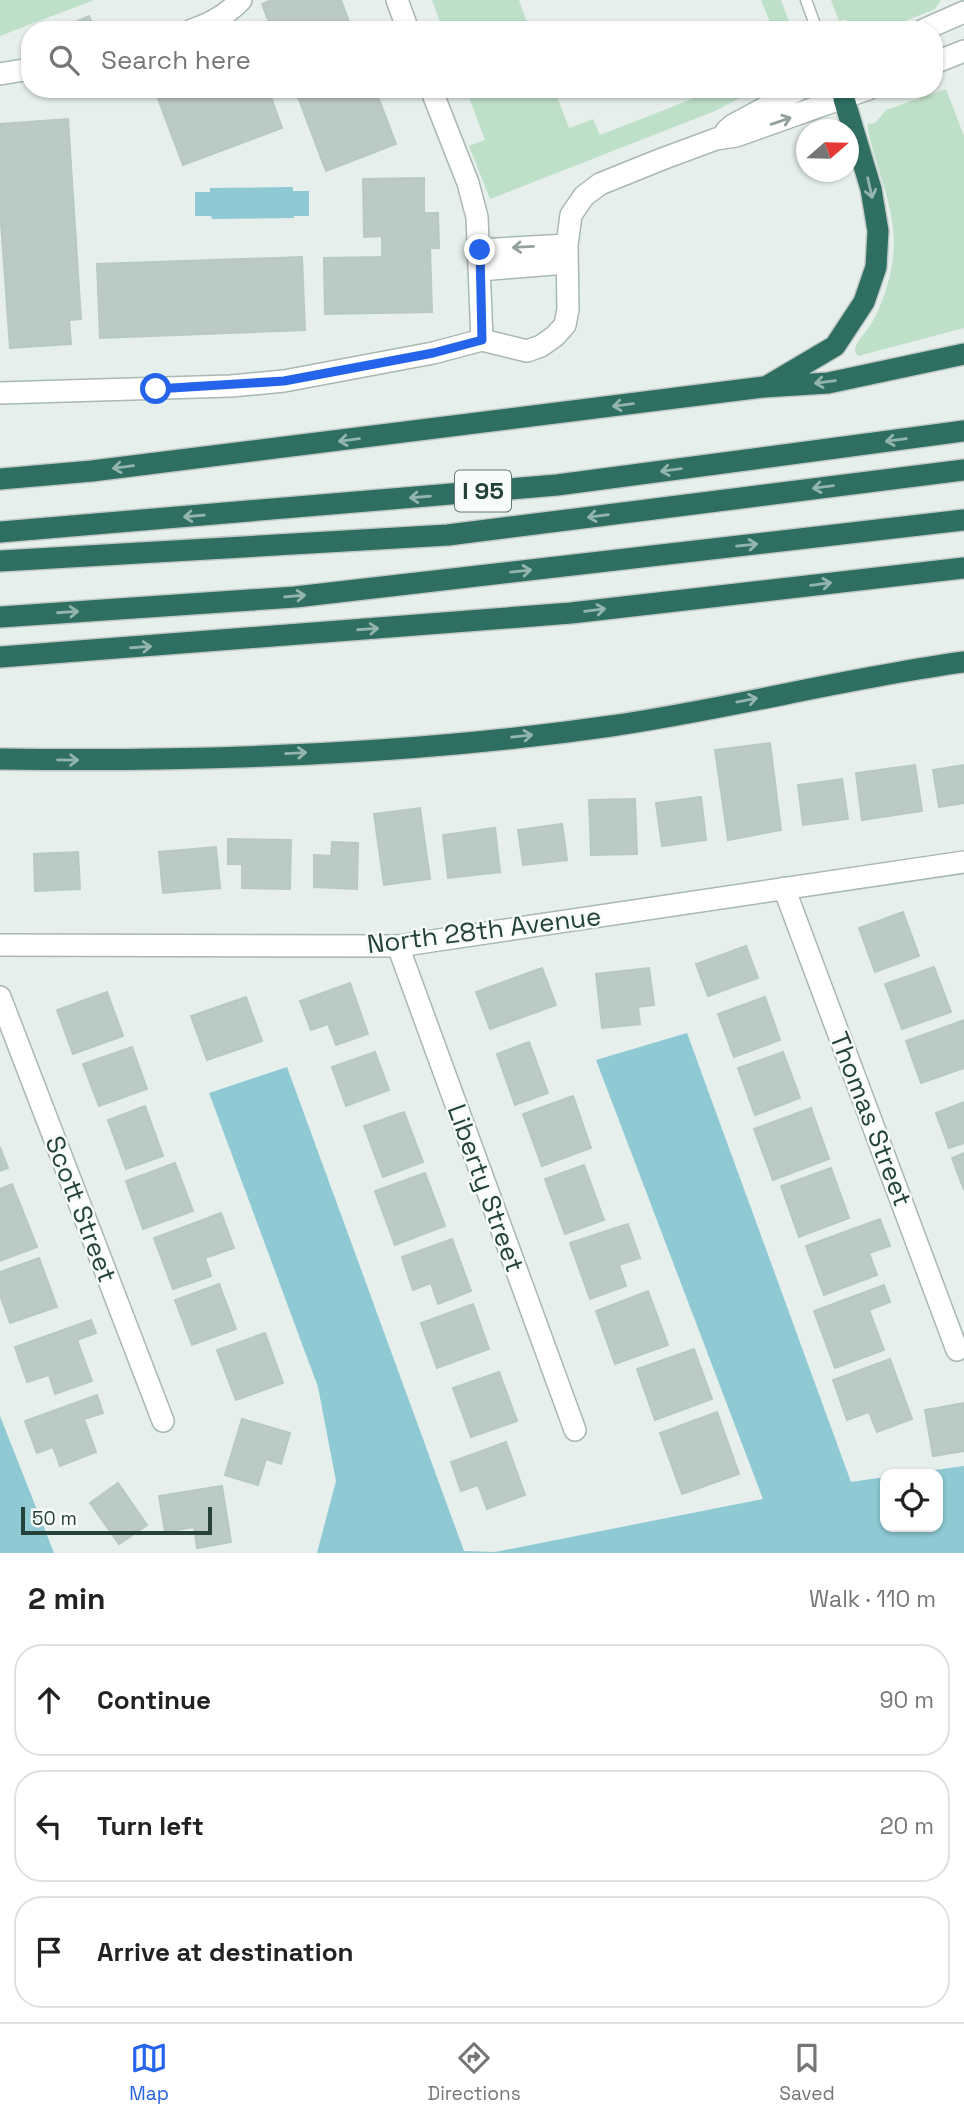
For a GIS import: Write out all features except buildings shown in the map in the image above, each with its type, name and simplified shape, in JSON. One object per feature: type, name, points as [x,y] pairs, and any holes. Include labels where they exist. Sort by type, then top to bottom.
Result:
[{"type":"highway","points":[[764,387],[835,346],[864,302],[876,267],[878,230],[871,189],[843,98]]},
{"type":"highway","points":[[0,479],[120,468],[764,387],[828,383],[964,354]]},
{"type":"highway","name":"I 95","points":[[0,532],[556,485],[964,431]]},
{"type":"highway","points":[[0,561],[448,535],[964,470]]},
{"type":"highway","points":[[0,617],[295,597],[964,520]]},
{"type":"highway","points":[[0,657],[571,613],[964,568]]},
{"type":"highway","points":[[0,759],[123,761],[405,748],[611,726],[964,662]]},
{"type":"street","points":[[215,21],[229,13],[241,0]]},
{"type":"street","points":[[397,0],[405,21]]},
{"type":"street","points":[[943,21],[964,12]]},
{"type":"street","points":[[943,59],[964,51]]},
{"type":"street","points":[[0,74],[21,70]]},
{"type":"street","points":[[435,98],[468,183],[477,217],[482,340]]},
{"type":"street","points":[[716,139],[733,125],[783,98]]},
{"type":"street","points":[[0,393],[156,389],[284,381],[433,353],[482,340],[527,351],[541,346],[565,325],[568,310],[566,254],[571,215],[584,196],[600,184],[716,139],[736,136],[832,98]]},
{"type":"street","points":[[480,260],[566,254]]},
{"type":"street","name":"North 28th Avenue","points":[[0,945],[398,946],[964,862]]},
{"type":"street","name":"Thomas Street","points":[[784,888],[957,1350]]},
{"type":"street","name":"Liberty Street","points":[[398,946],[575,1430]]},
{"type":"street","name":"Scott Street","points":[[0,997],[163,1421]]},
{"type":"lane","points":[[806,0],[814,21]]},
{"type":"green space","points":[[0,0],[94,0],[39,21],[21,21],[21,28],[0,36]]},
{"type":"green space","points":[[432,0],[519,0],[527,21],[440,21]]},
{"type":"green space","points":[[761,0],[781,0],[789,21],[769,21]]},
{"type":"green space","points":[[831,0],[941,0],[935,9],[905,21],[839,21]]},
{"type":"green space","points":[[946,89],[964,136],[964,328],[858,356],[855,352],[857,344],[879,308],[889,279],[894,237],[888,200],[867,124],[875,123],[886,110],[920,98],[943,98],[943,90]]},
{"type":"green space","points":[[469,98],[557,98],[569,128],[593,119],[600,135],[695,98],[740,98],[715,111],[490,199],[469,146],[485,140]]},
{"type":"water","points":[[293,187],[293,191],[309,191],[309,216],[212,219],[211,216],[195,216],[195,192],[210,192],[210,188]]},
{"type":"water","points":[[687,1033],[851,1482],[880,1478],[880,1532],[943,1532],[942,1469],[964,1466],[964,1553],[317,1553],[336,1481],[318,1387],[209,1093],[287,1067],[464,1551],[495,1552],[763,1499],[596,1060]]},
{"type":"water","points":[[0,1416],[54,1553],[0,1553]]},
{"type":"route","points":[[156,389],[284,381],[433,353],[482,340],[480,250]]}]
